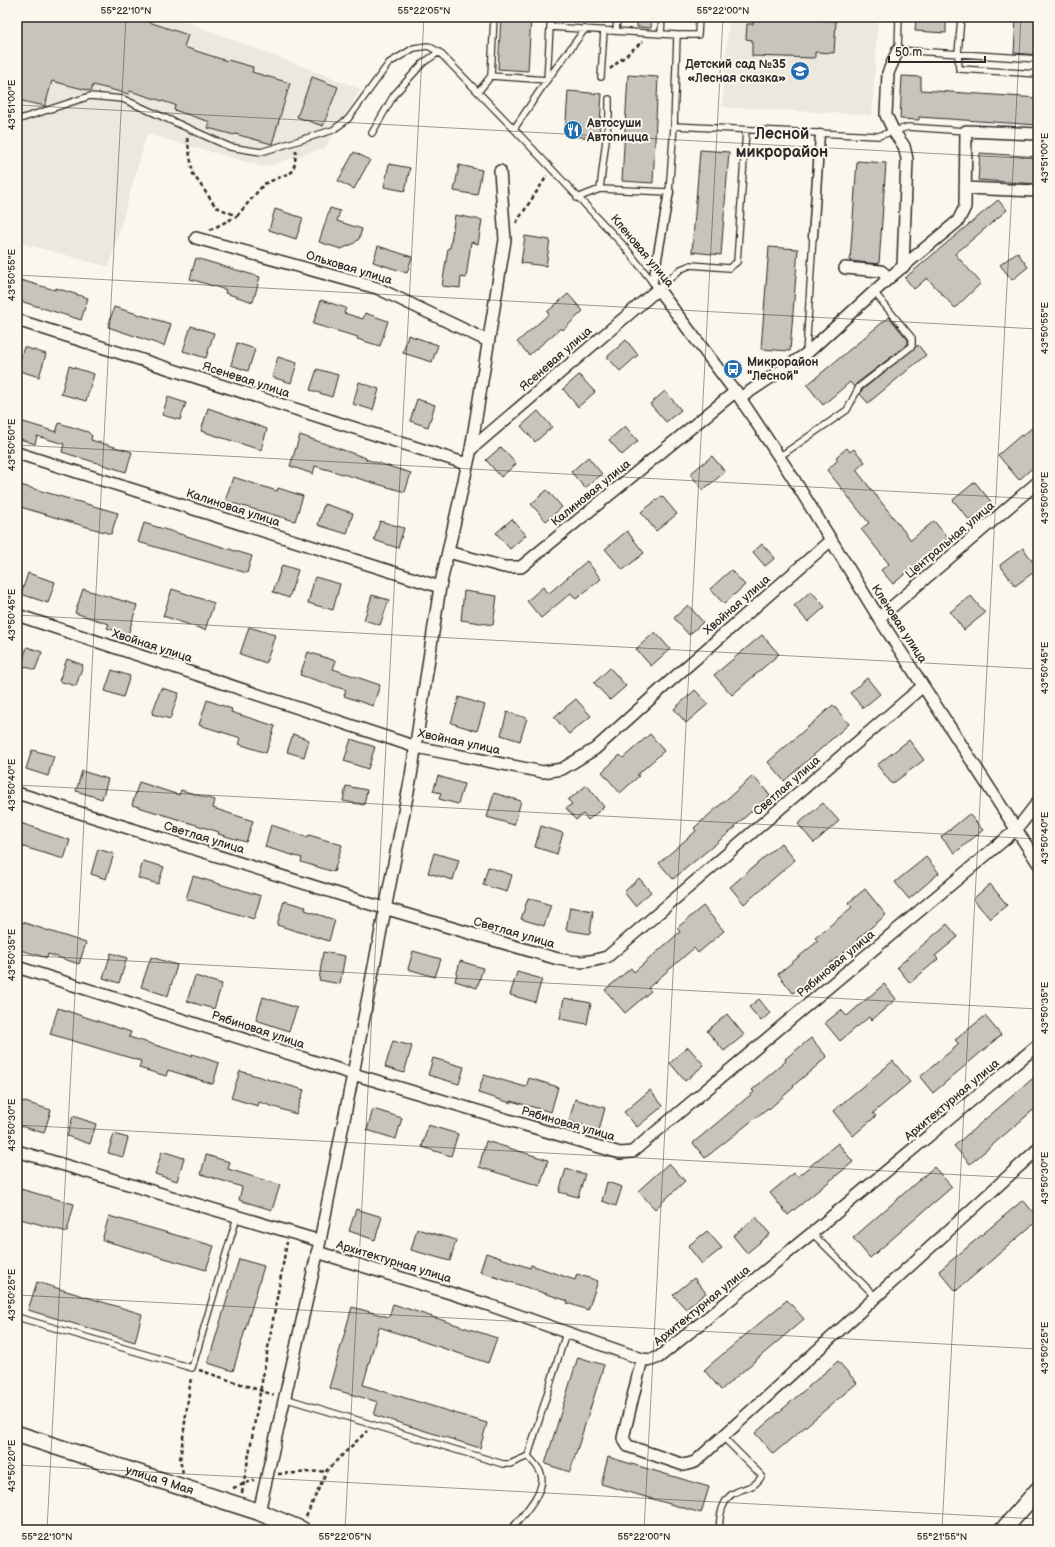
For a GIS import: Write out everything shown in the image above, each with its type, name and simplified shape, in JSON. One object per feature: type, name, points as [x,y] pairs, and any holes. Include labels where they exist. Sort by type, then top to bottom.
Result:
[{"type":"main road","name":"улица 9 Мая","points":[[17,1434],[259,1512],[301,1530]]},
{"type":"main road","points":[[1004,1530],[1038,1490]]},
{"type":"street","points":[[898,50],[888,72],[886,115],[894,132],[904,146],[907,158],[903,267]]},
{"type":"street","points":[[738,395],[806,354],[889,278],[958,221],[965,207],[966,130],[1038,134]]},
{"type":"street","points":[[813,236],[820,134]]},
{"type":"street","points":[[259,1512],[318,1246],[353,1074],[416,746],[440,587],[471,449],[505,240],[500,171]]},
{"type":"street","points":[[965,188],[1038,191]]},
{"type":"street","points":[[656,285],[669,192]]},
{"type":"street","name":"Ольховая улица","points":[[196,238],[377,288],[488,341]]},
{"type":"street","points":[[845,268],[881,271],[889,278]]},
{"type":"street","name":"Кленовая улица","points":[[656,285],[738,395],[779,457],[879,618],[1038,862]]},
{"type":"street","name":"Ясеневая улица","points":[[471,449],[656,285]]},
{"type":"street","name":"Ясеневая улица","points":[[17,320],[467,464]]},
{"type":"street","name":"Калиновая улица","points":[[448,552],[504,567],[521,567],[738,395]]},
{"type":"street","name":"Калиновая улица","points":[[17,453],[440,587]]},
{"type":"street","name":"Центральная улица","points":[[879,618],[1038,482]]},
{"type":"street","name":"Хвойная улица","points":[[17,615],[416,746],[543,772],[562,769],[595,749],[831,540]]},
{"type":"street","name":"Светлая улица","points":[[17,793],[384,908],[558,959],[576,962],[590,962],[607,957],[923,686]]},
{"type":"street","name":"Рябиновая улица","points":[[17,967],[353,1074],[620,1153],[632,1152],[1017,829],[1038,802]]},
{"type":"street","name":"Архитектурная улица","points":[[17,1152],[289,1232],[318,1246],[642,1359],[651,1360],[659,1357],[812,1233],[1038,1045]]},
{"type":"street","points":[[642,1359],[623,1438],[628,1446],[684,1465],[695,1462],[1038,1149]]},
{"type":"lane","points":[[478,92],[491,76],[494,17]]},
{"type":"lane","points":[[547,80],[551,17]]},
{"type":"lane","points":[[616,31],[617,17]]},
{"type":"lane","points":[[661,34],[662,17]]},
{"type":"lane","points":[[550,27],[698,35],[699,17]]},
{"type":"lane","points":[[899,17],[898,50],[1038,60]]},
{"type":"lane","points":[[961,17],[958,54],[959,69],[1038,74]]},
{"type":"lane","points":[[514,130],[547,80],[585,29]]},
{"type":"lane","points":[[601,77],[604,30]]},
{"type":"lane","points":[[577,198],[600,189],[669,192],[674,126],[677,35]]},
{"type":"lane","points":[[17,120],[90,96],[123,99],[230,146],[261,152],[333,130],[348,119],[390,63],[414,48],[428,46],[439,52],[423,63],[394,95],[372,133]]},
{"type":"lane","name":"Кленовая улица","points":[[439,52],[625,247],[656,285]]},
{"type":"lane","points":[[491,76],[547,80]]},
{"type":"lane","points":[[600,189],[609,115],[609,99]]},
{"type":"lane","points":[[674,126],[878,136],[908,128],[966,130]]},
{"type":"lane","points":[[656,285],[681,269],[691,265],[730,268],[737,262],[746,130]]},
{"type":"lane","points":[[806,354],[813,236]]},
{"type":"lane","points":[[779,457],[847,410],[859,387],[912,346],[912,338],[874,292]]},
{"type":"lane","points":[[17,1317],[192,1368],[237,1217]]},
{"type":"lane","points":[[812,1233],[876,1297]]},
{"type":"lane","points":[[284,1398],[503,1464],[510,1464],[528,1456],[566,1332]]},
{"type":"lane","points":[[720,1530],[719,1523],[722,1509],[729,1497],[736,1492],[750,1488],[757,1484],[762,1476],[723,1437]]},
{"type":"lane","points":[[511,1530],[539,1492],[542,1483],[541,1473],[528,1456]]},
{"type":"path","points":[[601,77],[652,33]]},
{"type":"path","points":[[186,127],[193,174],[216,207],[237,216]]},
{"type":"path","points":[[196,238],[237,216],[264,184],[292,172],[295,163],[296,141]]},
{"type":"path","points":[[505,240],[551,169]]},
{"type":"path","points":[[228,1490],[241,1494],[289,1232]]},
{"type":"path","points":[[184,1476],[180,1460],[192,1368],[260,1391]]},
{"type":"path","points":[[301,1530],[328,1470],[374,1424]]},
{"type":"shaded area","points":[[17,17],[174,17],[361,89],[325,148],[264,167],[147,134],[109,267],[17,242]]},
{"type":"shaded area","name":"Детский сад №35 «Лесная сказка»","points":[[729,17],[878,17],[872,115],[722,107]]},
{"type":"building","points":[[17,17],[134,17],[188,35],[184,47],[227,61],[253,67],[252,72],[290,83],[272,144],[208,128],[210,122],[174,110],[175,105],[130,91],[129,94],[93,85],[91,91],[52,81],[45,106],[17,100]]},
{"type":"building","points":[[501,17],[531,17],[528,71],[498,69]]},
{"type":"building","points":[[637,17],[652,17],[651,28],[637,27]]},
{"type":"building","points":[[753,17],[816,17],[816,20],[836,21],[834,53],[815,52],[815,58],[752,56],[752,40],[746,39],[747,24],[753,24]]},
{"type":"building","points":[[916,17],[946,17],[946,33],[915,31]]},
{"type":"building","points":[[1016,17],[1038,17],[1038,55],[1014,53]]},
{"type":"building","points":[[628,75],[658,77],[653,183],[622,181]]},
{"type":"building","points":[[902,76],[921,77],[921,90],[1038,98],[1038,125],[919,117],[919,120],[900,119]]},
{"type":"building","points":[[312,77],[338,87],[323,126],[297,117]]},
{"type":"building","points":[[568,91],[602,94],[599,138],[565,136]]},
{"type":"building","points":[[700,150],[729,152],[721,255],[692,252]]},
{"type":"building","points":[[354,152],[370,160],[354,189],[338,181]]},
{"type":"building","points":[[980,153],[1038,157],[1038,184],[978,180]]},
{"type":"building","points":[[857,161],[886,163],[879,264],[850,261]]},
{"type":"building","points":[[389,164],[410,168],[405,191],[384,187]]},
{"type":"building","points":[[459,165],[482,170],[477,195],[454,191]]},
{"type":"building","points":[[998,200],[1007,210],[955,254],[981,283],[955,308],[927,278],[914,289],[905,278]]},
{"type":"building","points":[[330,208],[340,211],[337,221],[362,229],[359,239],[353,244],[341,249],[319,242]]},
{"type":"building","points":[[275,209],[303,218],[296,239],[269,230]]},
{"type":"building","points":[[455,215],[482,220],[478,244],[471,242],[466,278],[461,277],[460,288],[442,286]]},
{"type":"building","points":[[525,236],[550,240],[546,266],[521,263]]},
{"type":"building","points":[[378,246],[412,257],[407,273],[373,262]]},
{"type":"building","points":[[769,247],[798,249],[790,351],[761,349]]},
{"type":"building","points":[[1017,252],[1028,267],[1012,280],[1000,265]]},
{"type":"building","points":[[196,258],[260,277],[253,302],[225,293],[226,290],[190,279]]},
{"type":"building","points":[[17,279],[55,290],[56,288],[88,298],[81,320],[17,300]]},
{"type":"building","points":[[568,294],[583,311],[563,330],[561,328],[529,355],[517,342],[549,314],[547,312]]},
{"type":"building","points":[[321,300],[346,308],[344,313],[363,319],[365,313],[388,321],[380,346],[357,339],[358,337],[313,324]]},
{"type":"building","points":[[114,307],[171,324],[164,346],[108,327]]},
{"type":"building","points":[[889,317],[908,340],[908,344],[854,387],[850,382],[823,405],[807,385]]},
{"type":"building","points":[[191,326],[214,333],[206,358],[183,351]]},
{"type":"building","points":[[408,335],[438,345],[432,362],[403,353]]},
{"type":"building","points":[[626,340],[638,355],[620,371],[607,357]]},
{"type":"building","points":[[237,343],[255,349],[248,371],[231,365]]},
{"type":"building","points":[[918,345],[926,355],[868,403],[860,394],[862,390]]},
{"type":"building","points":[[24,347],[46,354],[39,377],[17,370]]},
{"type":"building","points":[[278,357],[297,363],[291,383],[272,377]]},
{"type":"building","points":[[69,366],[94,374],[86,401],[61,394]]},
{"type":"building","points":[[317,369],[338,375],[332,397],[310,390]]},
{"type":"building","points":[[579,375],[595,392],[578,407],[563,389]]},
{"type":"building","points":[[359,382],[379,389],[373,410],[353,404]]},
{"type":"building","points":[[665,391],[681,410],[666,422],[650,404]]},
{"type":"building","points":[[168,397],[186,403],[180,420],[162,415]]},
{"type":"building","points":[[417,399],[435,405],[428,427],[410,421]]},
{"type":"building","points":[[208,408],[267,429],[261,450],[201,431]]},
{"type":"building","points":[[538,411],[552,427],[535,442],[521,426]]},
{"type":"building","points":[[17,420],[56,432],[59,423],[88,432],[92,436],[91,440],[132,452],[126,472],[62,452],[64,444],[37,436],[35,444],[17,438]]},
{"type":"building","points":[[1038,423],[1038,463],[1019,480],[998,455],[1021,435],[1022,436]]},
{"type":"building","points":[[625,426],[638,441],[622,455],[609,440]]},
{"type":"building","points":[[300,435],[366,458],[365,459],[411,473],[405,492],[315,466],[313,474],[290,466]]},
{"type":"building","points":[[501,447],[516,464],[501,477],[486,460]]},
{"type":"building","points":[[847,448],[850,452],[854,449],[865,462],[856,470],[911,540],[934,521],[948,538],[893,584],[881,570],[889,564],[861,529],[869,523],[827,470],[838,460],[836,457]]},
{"type":"building","points":[[712,456],[725,472],[703,490],[690,474]]},
{"type":"building","points":[[588,457],[602,474],[585,488],[571,472]]},
{"type":"building","points":[[233,477],[277,491],[278,488],[303,496],[295,521],[225,501]]},
{"type":"building","points":[[975,482],[992,503],[970,521],[953,500]]},
{"type":"building","points":[[17,484],[118,513],[111,534],[17,506]]},
{"type":"building","points":[[547,490],[562,507],[546,521],[531,504]]},
{"type":"building","points":[[662,496],[677,514],[656,531],[641,512]]},
{"type":"building","points":[[324,504],[353,513],[347,534],[318,525]]},
{"type":"building","points":[[512,519],[526,535],[510,549],[496,533]]},
{"type":"building","points":[[380,521],[404,528],[398,548],[374,540]]},
{"type":"building","points":[[144,523],[252,556],[247,573],[138,542]]},
{"type":"building","points":[[627,531],[644,553],[623,570],[605,549]]},
{"type":"building","points":[[762,544],[775,558],[765,566],[753,552]]},
{"type":"building","points":[[1023,548],[1038,569],[1015,586],[1000,565]]},
{"type":"building","points":[[587,561],[601,579],[576,599],[571,593],[541,618],[527,601],[543,587],[548,594]]},
{"type":"building","points":[[282,565],[298,570],[289,598],[273,592]]},
{"type":"building","points":[[731,570],[745,585],[724,604],[710,589]]},
{"type":"building","points":[[28,573],[55,582],[48,603],[21,594]]},
{"type":"building","points":[[315,577],[340,584],[333,610],[308,603]]},
{"type":"building","points":[[83,589],[137,605],[128,635],[107,628],[109,624],[75,613]]},
{"type":"building","points":[[172,589],[214,603],[205,630],[163,616]]},
{"type":"building","points":[[464,591],[497,596],[493,625],[461,620]]},
{"type":"building","points":[[811,591],[825,607],[808,622],[794,606]]},
{"type":"building","points":[[372,595],[389,600],[380,625],[364,620]]},
{"type":"building","points":[[971,596],[985,613],[964,630],[950,612]]},
{"type":"building","points":[[688,605],[703,622],[689,635],[674,618]]},
{"type":"building","points":[[249,627],[275,635],[266,663],[240,654]]},
{"type":"building","points":[[655,632],[670,649],[651,666],[636,649]]},
{"type":"building","points":[[762,635],[779,654],[732,695],[714,675]]},
{"type":"building","points":[[27,647],[42,652],[35,670],[21,665]]},
{"type":"building","points":[[308,652],[336,661],[333,669],[380,685],[373,706],[344,696],[346,690],[300,675]]},
{"type":"building","points":[[67,659],[83,665],[76,686],[59,681]]},
{"type":"building","points":[[610,668],[626,686],[610,700],[594,683]]},
{"type":"building","points":[[112,670],[130,676],[123,697],[105,691]]},
{"type":"building","points":[[867,678],[880,694],[863,708],[850,693]]},
{"type":"building","points":[[161,688],[179,693],[170,719],[152,714]]},
{"type":"building","points":[[695,690],[708,704],[686,723],[674,709]]},
{"type":"building","points":[[459,697],[485,705],[477,731],[451,723]]},
{"type":"building","points":[[576,699],[591,716],[569,734],[554,717]]},
{"type":"building","points":[[207,700],[232,709],[231,712],[275,726],[266,753],[239,744],[241,738],[199,725]]},
{"type":"building","points":[[833,705],[849,724],[784,781],[768,762]]},
{"type":"building","points":[[507,712],[527,718],[520,741],[501,735]]},
{"type":"building","points":[[293,734],[309,740],[304,757],[287,752]]},
{"type":"building","points":[[650,734],[664,751],[637,775],[639,776],[620,793],[602,772],[620,755],[623,758]]},
{"type":"building","points":[[351,739],[375,747],[368,769],[344,761]]},
{"type":"building","points":[[909,740],[924,760],[892,784],[877,765]]},
{"type":"building","points":[[32,750],[54,756],[48,776],[26,769]]},
{"type":"building","points":[[82,771],[108,779],[102,799],[76,791]]},
{"type":"building","points":[[438,776],[464,784],[458,804],[439,799],[441,793],[433,791]]},
{"type":"building","points":[[753,776],[770,795],[735,826],[736,827],[673,879],[659,863],[696,831],[694,828]]},
{"type":"building","points":[[139,782],[179,795],[181,790],[215,800],[213,808],[253,821],[246,842],[132,805]]},
{"type":"building","points":[[587,785],[604,807],[588,820],[583,814],[576,820],[566,808],[572,804],[568,800]]},
{"type":"building","points":[[346,786],[367,790],[364,805],[343,801]]},
{"type":"building","points":[[494,793],[521,801],[514,825],[487,817]]},
{"type":"building","points":[[823,803],[839,821],[814,843],[798,824]]},
{"type":"building","points":[[969,814],[983,830],[955,853],[941,837]]},
{"type":"building","points":[[17,822],[70,840],[64,859],[17,845]]},
{"type":"building","points":[[271,825],[308,837],[309,835],[342,845],[334,872],[301,862],[302,858],[265,847]]},
{"type":"building","points":[[541,826],[563,833],[557,854],[535,847]]},
{"type":"building","points":[[781,843],[795,860],[744,904],[730,887]]},
{"type":"building","points":[[98,849],[114,854],[106,879],[91,874]]},
{"type":"building","points":[[434,853],[459,860],[453,880],[428,873]]},
{"type":"building","points":[[926,857],[939,873],[909,899],[895,882]]},
{"type":"building","points":[[143,861],[164,867],[158,884],[138,878]]},
{"type":"building","points":[[488,867],[512,875],[507,892],[483,885]]},
{"type":"building","points":[[193,876],[261,896],[254,919],[186,899]]},
{"type":"building","points":[[639,878],[651,892],[635,906],[624,892]]},
{"type":"building","points":[[990,884],[1007,905],[990,919],[973,899]]},
{"type":"building","points":[[865,889],[886,915],[857,939],[858,941],[793,993],[778,974],[818,941],[815,938],[852,907],[848,903]]},
{"type":"building","points":[[528,898],[551,905],[544,926],[521,919]]},
{"type":"building","points":[[284,901],[306,907],[305,910],[335,920],[329,941],[277,925]]},
{"type":"building","points":[[703,906],[724,931],[698,953],[694,948],[648,988],[651,991],[625,1013],[605,990],[631,968],[634,972],[680,932],[677,928]]},
{"type":"building","points":[[570,907],[593,911],[590,934],[566,930]]},
{"type":"building","points":[[22,922],[86,943],[79,964],[48,954],[47,958],[17,949],[17,937]]},
{"type":"building","points":[[947,924],[958,937],[935,956],[938,959],[910,983],[897,967]]},
{"type":"building","points":[[413,951],[441,959],[435,977],[408,969]]},
{"type":"building","points":[[323,952],[345,956],[340,984],[319,980]]},
{"type":"building","points":[[111,953],[127,958],[119,983],[103,978]]},
{"type":"building","points":[[151,957],[177,965],[168,996],[141,987]]},
{"type":"building","points":[[460,961],[483,968],[477,988],[455,981]]},
{"type":"building","points":[[517,972],[542,979],[535,1002],[510,995]]},
{"type":"building","points":[[195,976],[222,984],[214,1009],[187,1001]]},
{"type":"building","points":[[884,984],[896,999],[872,1020],[869,1017],[840,1041],[825,1023],[841,1010],[847,1016]]},
{"type":"building","points":[[263,997],[297,1008],[289,1031],[256,1020]]},
{"type":"building","points":[[564,998],[591,1003],[587,1024],[560,1019]]},
{"type":"building","points":[[759,999],[770,1013],[761,1021],[749,1007]]},
{"type":"building","points":[[58,1008],[131,1032],[129,1037],[219,1063],[213,1084],[168,1070],[166,1076],[139,1068],[141,1061],[50,1034]]},
{"type":"building","points":[[727,1014],[744,1035],[724,1051],[707,1031]]},
{"type":"building","points":[[985,1016],[1001,1035],[933,1093],[920,1077],[959,1044],[955,1040]]},
{"type":"building","points":[[811,1038],[827,1057],[769,1109],[768,1108],[705,1158],[693,1143],[754,1092],[752,1090],[786,1061],[785,1059]]},
{"type":"building","points":[[393,1041],[412,1046],[404,1073],[385,1067]]},
{"type":"building","points":[[688,1047],[704,1065],[685,1081],[670,1063]]},
{"type":"building","points":[[433,1058],[464,1067],[459,1084],[428,1075]]},
{"type":"building","points":[[893,1061],[910,1082],[873,1113],[876,1116],[853,1136],[833,1111]]},
{"type":"building","points":[[240,1071],[304,1090],[296,1114],[259,1102],[258,1106],[231,1098]]},
{"type":"building","points":[[1038,1074],[1038,1106],[970,1164],[954,1146]]},
{"type":"building","points":[[484,1075],[526,1087],[529,1078],[558,1087],[551,1112],[511,1101],[511,1103],[478,1093]]},
{"type":"building","points":[[650,1090],[663,1106],[637,1127],[624,1112]]},
{"type":"building","points":[[575,1099],[605,1108],[599,1130],[569,1121]]},
{"type":"building","points":[[22,1101],[51,1110],[44,1133],[17,1125],[17,1118]]},
{"type":"building","points":[[373,1109],[402,1118],[396,1139],[367,1130]]},
{"type":"building","points":[[73,1116],[96,1124],[90,1144],[67,1136]]},
{"type":"building","points":[[428,1125],[458,1134],[451,1156],[422,1147]]},
{"type":"building","points":[[114,1134],[128,1138],[123,1157],[108,1153]]},
{"type":"building","points":[[486,1141],[548,1160],[540,1186],[479,1167]]},
{"type":"building","points":[[838,1143],[853,1162],[788,1215],[770,1193],[794,1173],[797,1177]]},
{"type":"building","points":[[162,1151],[184,1158],[177,1181],[155,1174]]},
{"type":"building","points":[[206,1155],[230,1162],[228,1169],[280,1185],[272,1210],[239,1200],[242,1187],[201,1174]]},
{"type":"building","points":[[669,1163],[685,1181],[655,1209],[638,1191]]},
{"type":"building","points":[[934,1167],[952,1187],[870,1258],[853,1238]]},
{"type":"building","points":[[566,1169],[585,1174],[578,1197],[559,1192]]},
{"type":"building","points":[[607,1182],[622,1187],[616,1206],[602,1201]]},
{"type":"building","points":[[17,1188],[74,1204],[67,1232],[17,1218]]},
{"type":"building","points":[[1023,1200],[1038,1220],[956,1291],[939,1271]]},
{"type":"building","points":[[356,1209],[382,1217],[375,1240],[349,1231]]},
{"type":"building","points":[[109,1216],[214,1246],[206,1270],[102,1240]]},
{"type":"building","points":[[756,1217],[770,1234],[747,1253],[733,1236]]},
{"type":"building","points":[[417,1229],[456,1240],[450,1261],[411,1250]]},
{"type":"building","points":[[707,1231],[722,1248],[702,1264],[688,1246]]},
{"type":"building","points":[[486,1253],[530,1268],[531,1265],[575,1280],[577,1274],[598,1281],[588,1310],[567,1303],[568,1301],[480,1272]]},
{"type":"building","points":[[239,1259],[264,1266],[233,1371],[208,1363]]},
{"type":"building","points":[[694,1278],[706,1293],[686,1309],[673,1295]]},
{"type":"building","points":[[37,1282],[142,1314],[135,1342],[28,1310]]},
{"type":"building","points":[[787,1300],[804,1319],[721,1390],[704,1370]]},
{"type":"building","points":[[393,1304],[497,1338],[488,1363],[379,1327],[363,1385],[487,1423],[480,1448],[374,1415],[378,1402],[329,1388],[352,1307],[389,1317]]},
{"type":"building","points":[[578,1357],[604,1365],[570,1472],[545,1464]]},
{"type":"building","points":[[838,1361],[857,1383],[773,1454],[755,1433]]},
{"type":"building","points":[[608,1457],[709,1487],[701,1513],[601,1484]]},
{"type":"place","name":"Детский сад №35 «Лесная сказка»","points":[[800,71]]},
{"type":"place","name":"Автосуши Автопицца","points":[[573,130]]},
{"type":"place","name":"Микрорайон \"Лесной\"","points":[[733,369]]},
{"type":"district","name":"Лесной микрорайон","points":[[782,143]]}]
